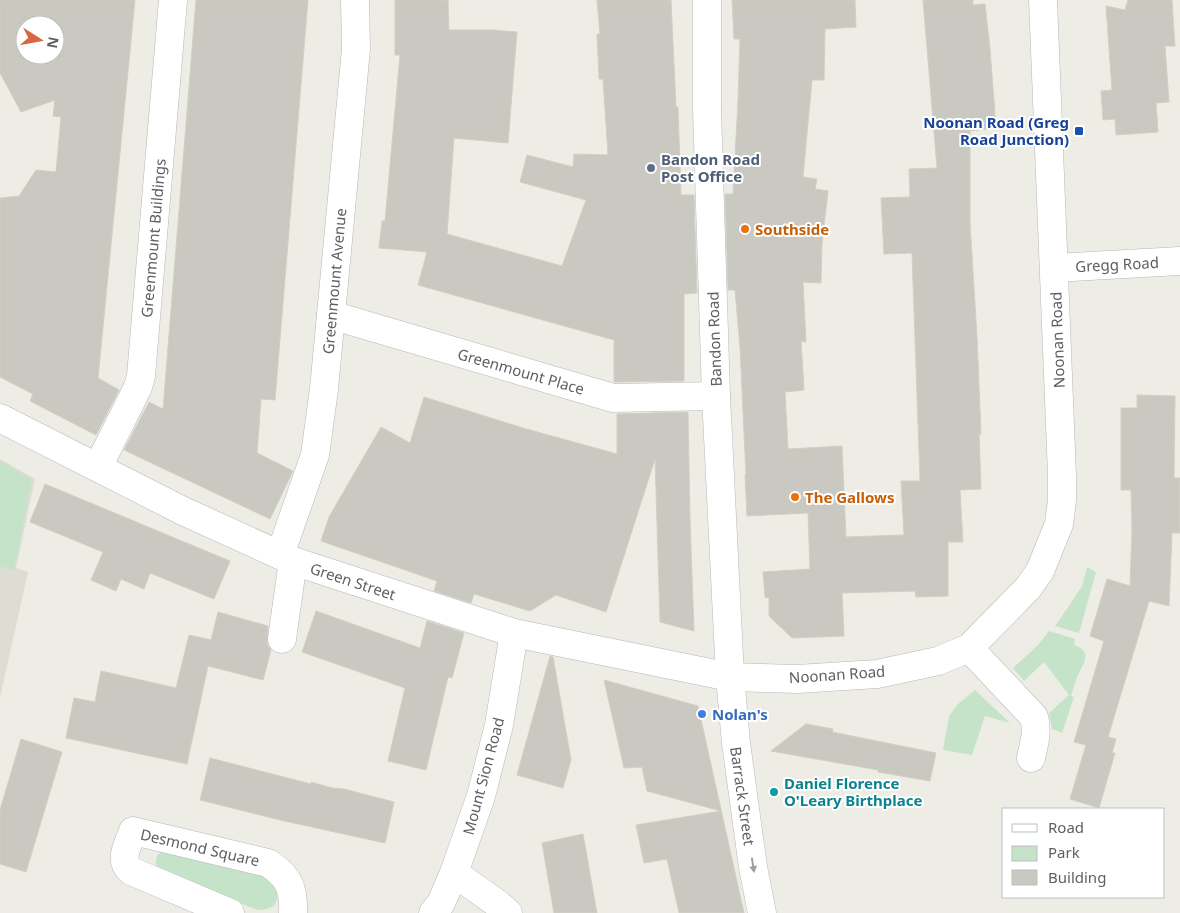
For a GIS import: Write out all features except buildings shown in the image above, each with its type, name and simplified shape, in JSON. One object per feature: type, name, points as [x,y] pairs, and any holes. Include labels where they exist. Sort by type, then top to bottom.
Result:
[{"type":"street","name":"Greenmount Buildings","points":[[98,467],[138,387],[141,376],[172,0]]},
{"type":"street","name":"Greenmount Avenue","points":[[282,639],[286,558],[315,455],[324,389],[356,49],[355,0]]},
{"type":"street","name":"Bandon Road","points":[[707,0],[707,110],[716,396],[730,677]]},
{"type":"street","name":"Noonan Road","points":[[730,677],[797,679],[877,674],[938,661],[969,648],[1028,588],[1040,571],[1059,524],[1062,500],[1043,0]]},
{"type":"street","name":"Gregg Road","points":[[1054,268],[1180,261]]},
{"type":"street","name":"Greenmount Place","points":[[330,314],[613,398],[716,396]]},
{"type":"street","name":"Green Street","points":[[0,418],[183,511],[286,558],[514,633],[730,677]]},
{"type":"street","name":"Mount Sion Road","points":[[433,913],[442,903],[481,796],[499,725],[514,633]]},
{"type":"street","points":[[969,648],[1034,718],[1037,726],[1031,758]]},
{"type":"street","name":"Barrack Street","points":[[730,677],[737,752],[753,867],[762,913]]},
{"type":"street","name":"Desmond Square","points":[[230,913],[131,871],[125,866],[124,858],[133,831],[268,863],[280,870],[290,883],[293,913]]},
{"type":"street","points":[[454,873],[508,913]]},
{"type":"shaded area","points":[[0,459],[35,479],[16,568],[28,572],[0,697]]},
{"type":"green space","points":[[0,461],[32,480],[14,570],[0,566]]},
{"type":"green space","points":[[1087,567],[1096,572],[1079,633],[1055,626],[1082,586]]},
{"type":"green space","points":[[1049,631],[1075,639],[1074,645],[1084,651],[1085,655],[1084,663],[1071,696],[1074,697],[1062,733],[1052,729],[1049,713],[1069,695],[1044,662],[1024,681],[1013,668],[1037,646]]},
{"type":"green space","points":[[975,690],[1010,723],[985,716],[972,755],[943,750],[949,716],[957,705]]},
{"type":"green space","points":[[164,852],[264,874],[270,879],[277,891],[276,902],[267,909],[258,910],[161,873],[157,868],[156,861],[159,853]]},
{"type":"place","name":"Noonan Road (Greg Road Junction)","points":[[1079,131]]},
{"type":"place","name":"Bandon Road Post Office","points":[[651,168]]},
{"type":"place","name":"Southside","points":[[745,229]]},
{"type":"place","name":"The Gallows","points":[[795,497]]},
{"type":"place","name":"Nolan's","points":[[702,714]]},
{"type":"place","name":"Daniel Florence O'Leary Birthplace","points":[[774,792]]}]
